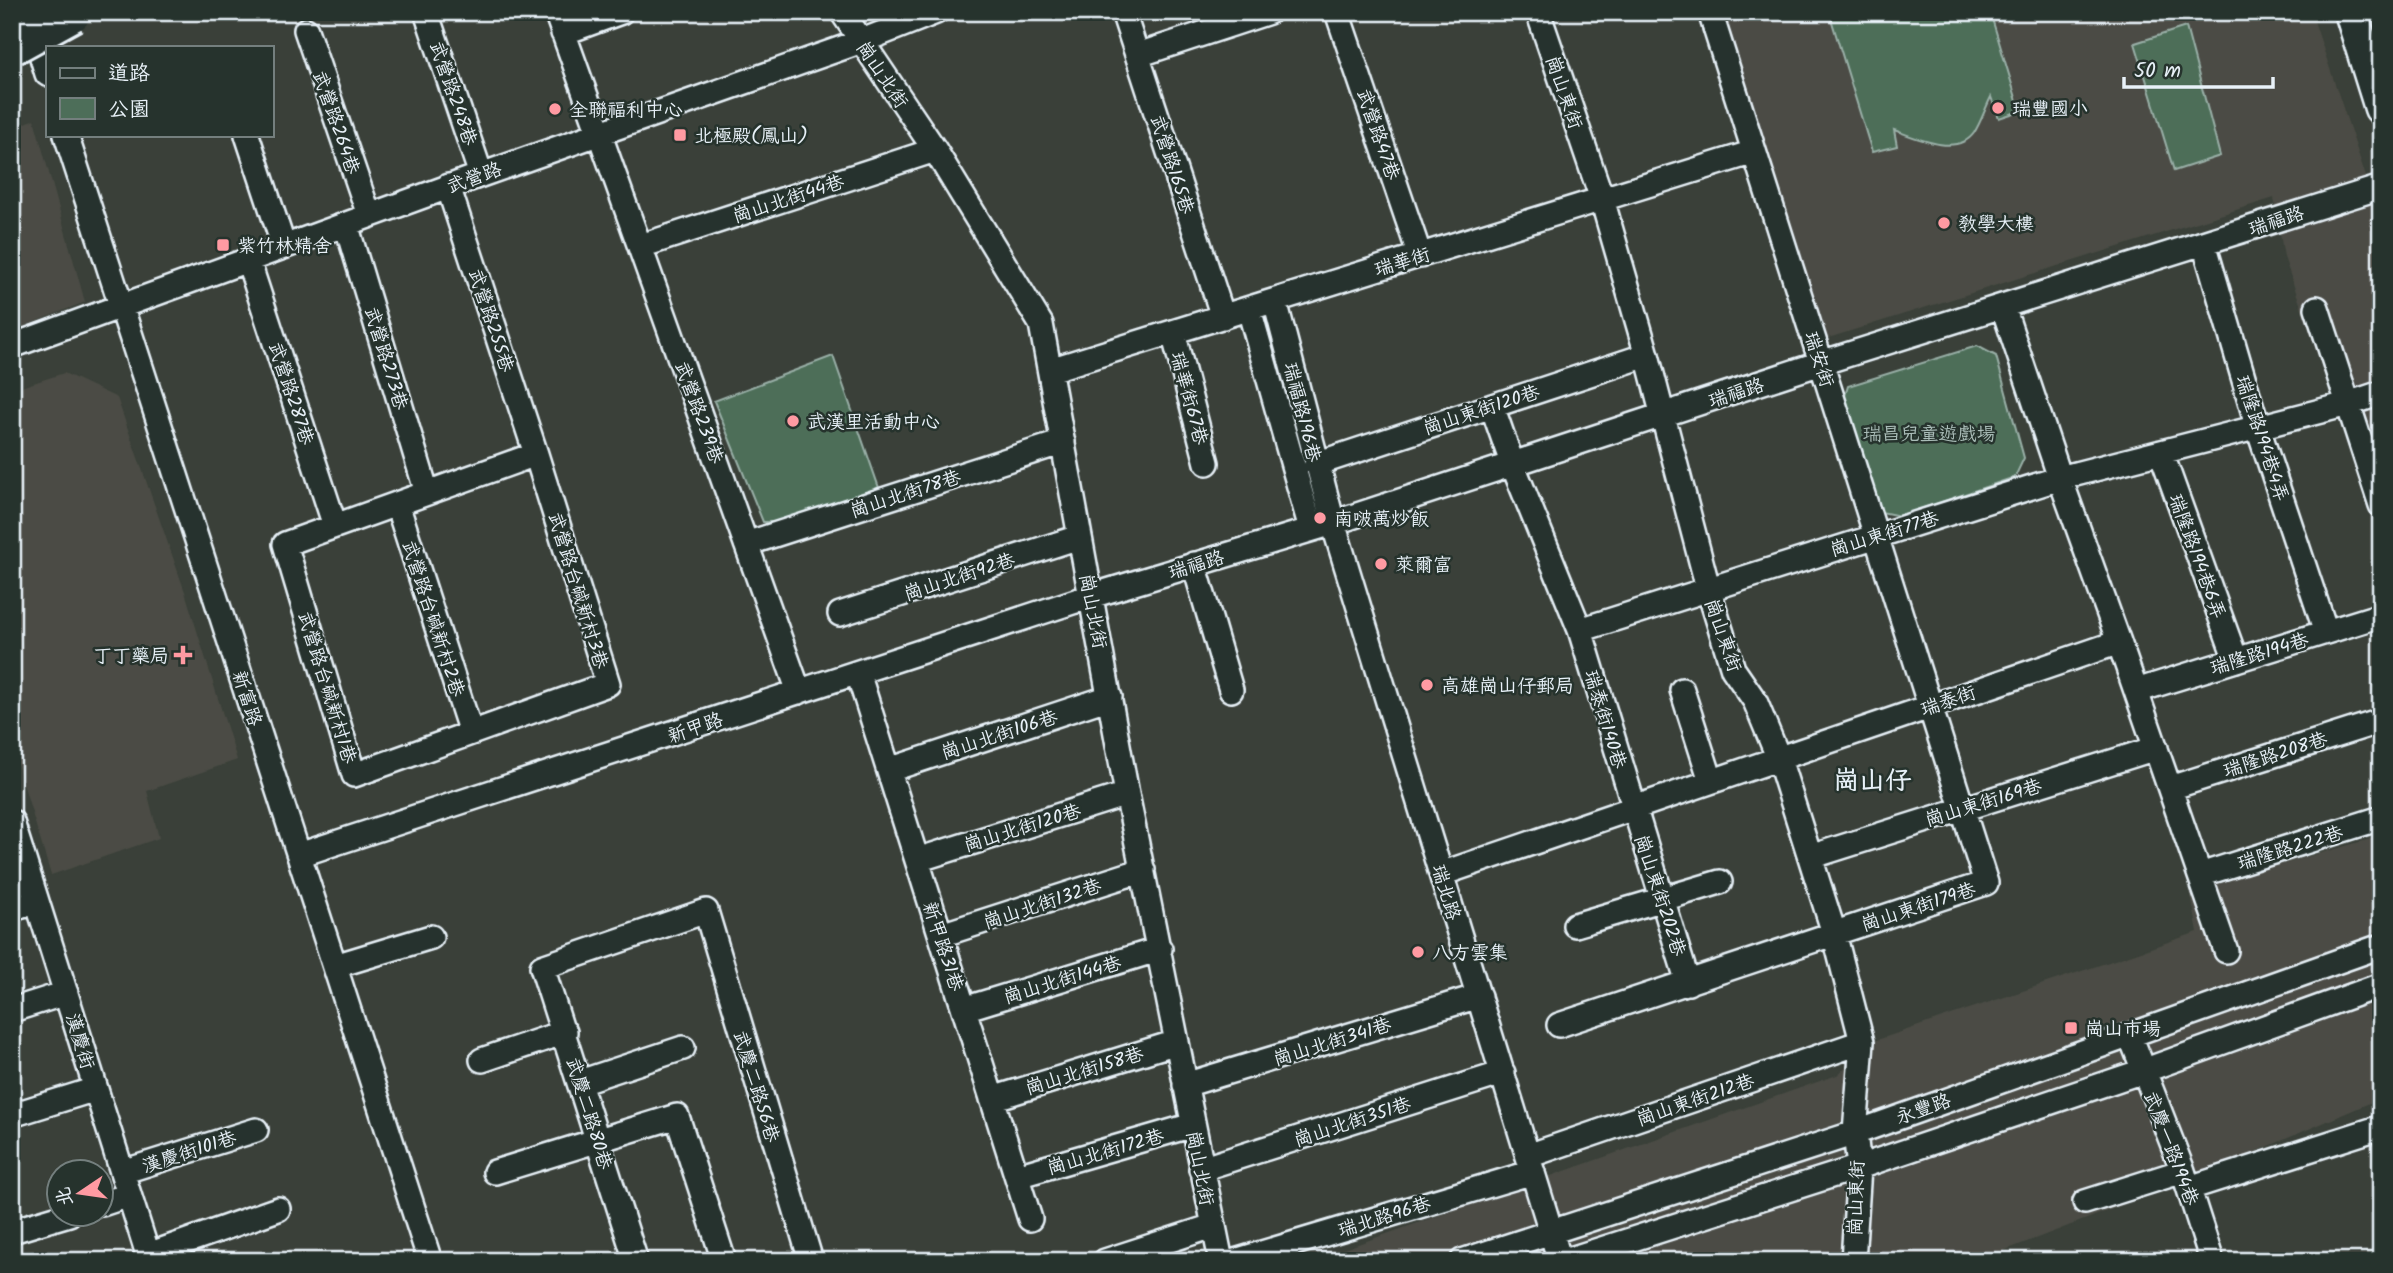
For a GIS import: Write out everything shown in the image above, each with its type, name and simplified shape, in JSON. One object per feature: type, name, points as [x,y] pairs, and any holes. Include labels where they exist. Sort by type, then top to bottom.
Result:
[{"type":"highway","points":[[12,45],[72,12]]},
{"type":"street","points":[[28,12],[46,71]]},
{"type":"street","name":"武營路248巷","points":[[426,12],[481,174]]},
{"type":"street","points":[[559,23],[621,12]]},
{"type":"street","name":"崗山北街","points":[[842,12],[935,150],[1041,324],[1127,794],[1221,1261]]},
{"type":"street","name":"武營路","points":[[12,346],[481,174],[862,41],[936,12]]},
{"type":"street","name":"武營路165巷","points":[[1123,12],[1223,317]]},
{"type":"street","points":[[1138,55],[1269,12]]},
{"type":"street","name":"武營路47巷","points":[[1337,12],[1420,256]]},
{"type":"street","name":"崗山東街","points":[[1538,12],[1602,199],[1647,355],[1708,588],[1733,669],[1755,701],[1779,758],[1834,933],[1862,1042],[1855,1133],[1859,1167],[1853,1261]]},
{"type":"street","name":"瑞安街","points":[[1710,12],[1929,706]]},
{"type":"street","points":[[2351,12],[2381,108]]},
{"type":"street","name":"武營路239巷","points":[[559,23],[799,692]]},
{"type":"street","name":"武營路264巷","points":[[306,30],[369,215]]},
{"type":"street","name":"新富路","points":[[66,136],[335,966],[423,1259]]},
{"type":"street","points":[[247,136],[284,247]]},
{"type":"street","name":"崗山北街44巷","points":[[641,246],[935,150]]},
{"type":"street","name":"瑞華街","points":[[1050,370],[1754,152]]},
{"type":"street","name":"武營路255巷","points":[[448,187],[536,454]]},
{"type":"street","name":"瑞福路","points":[[1091,596],[1333,523],[1821,363],[2381,187]]},
{"type":"street","name":"武營路273巷","points":[[346,224],[427,493]]},
{"type":"street","name":"瑞隆路194巷4弄","points":[[2204,243],[2258,428],[2326,632]]},
{"type":"street","name":"武營路287巷","points":[[248,260],[335,526]]},
{"type":"street","name":"瑞福路196巷","points":[[1275,301],[1333,523]]},
{"type":"street","points":[[2003,307],[2226,951]]},
{"type":"street","points":[[2317,308],[2381,505]]},
{"type":"street","name":"瑞福路196巷","points":[[1249,309],[1311,529]]},
{"type":"street","name":"瑞華街67巷","points":[[1173,332],[1207,463]]},
{"type":"street","name":"崗山東街120巷","points":[[1316,464],[1647,355]]},
{"type":"street","name":"崗山東街77巷","points":[[1708,588],[2060,478],[2258,428],[2381,393]]},
{"type":"street","name":"瑞泰街140巷","points":[[1492,406],[1512,463],[1580,631],[1633,807]]},
{"type":"street","name":"崗山北街78巷","points":[[746,544],[1063,442]]},
{"type":"street","name":"瑞隆路194巷6弄","points":[[2161,452],[2236,660]]},
{"type":"street","points":[[335,526],[536,454]]},
{"type":"street","name":"武營路台碱新村3巷","points":[[408,756],[608,684],[536,454]]},
{"type":"street","name":"武營路台碱新村2巷","points":[[397,504],[471,733]]},
{"type":"street","name":"瑞北路","points":[[1333,523],[1562,1261]]},
{"type":"street","name":"武營路台碱新村1巷","points":[[335,526],[285,544],[354,775],[408,756]]},
{"type":"street","name":"崗山北街92巷","points":[[840,614],[1079,537]]},
{"type":"street","points":[[1194,564],[1231,690]]},
{"type":"street","points":[[1580,631],[1708,588]]},
{"type":"street","name":"新甲路","points":[[299,855],[1091,596]]},
{"type":"street","name":"瑞隆路194巷","points":[[2136,691],[2381,615]]},
{"type":"street","name":"瑞泰街","points":[[1441,874],[2119,642]]},
{"type":"street","name":"新甲路31巷","points":[[858,673],[1030,1219]]},
{"type":"street","points":[[1682,690],[1712,781]]},
{"type":"street","name":"崗山北街106巷","points":[[889,770],[1110,697]]},
{"type":"street","name":"崗山東街179巷","points":[[1834,933],[1986,883],[1929,706]]},
{"type":"street","name":"瑞隆路208巷","points":[[2170,788],[2381,721]]},
{"type":"street","name":"崗山東街169巷","points":[[1810,857],[2156,748]]},
{"type":"street","name":"崗山北街120巷","points":[[917,859],[1127,794]]},
{"type":"street","name":"崗山東街202巷","points":[[1633,807],[1688,983]]},
{"type":"street","name":"瑞隆路222巷","points":[[2200,875],[2381,818]]},
{"type":"street","name":"漢慶街","points":[[12,822],[149,1258]]},
{"type":"street","name":"崗山北街132巷","points":[[941,935],[1143,870]]},
{"type":"street","points":[[1575,925],[1720,882]]},
{"type":"street","points":[[12,909],[37,902]]},
{"type":"street","name":"武慶二路56巷","points":[[542,967],[706,911],[811,1261]]},
{"type":"street","name":"崗山東街202巷","points":[[1559,1025],[1834,933]]},
{"type":"street","points":[[335,966],[431,937]]},
{"type":"street","name":"永豐路","points":[[1462,1261],[1855,1133],[2381,946]]},
{"type":"street","name":"崗山北街144巷","points":[[964,1009],[1160,949]]},
{"type":"street","name":"武慶二路80巷","points":[[542,967],[565,1032],[633,1260]]},
{"type":"street","name":"永豐路","points":[[1562,1261],[1859,1167],[2143,1071],[2381,985]]},
{"type":"street","points":[[12,1010],[66,993]]},
{"type":"street","name":"崗山北街341巷","points":[[1185,1085],[1479,996]]},
{"type":"street","points":[[482,1060],[565,1032]]},
{"type":"street","name":"武慶一路194巷","points":[[2130,1035],[2186,1179],[2213,1261]]},
{"type":"street","name":"崗山北街158巷","points":[[992,1099],[1177,1042]]},
{"type":"street","name":"崗山東街212巷","points":[[1530,1164],[1862,1042]]},
{"type":"street","points":[[580,1082],[683,1048]]},
{"type":"street","name":"崗山北街351巷","points":[[1201,1168],[1503,1073]]},
{"type":"street","points":[[12,1115],[96,1089]]},
{"type":"street","points":[[495,1172],[677,1116],[724,1261]]},
{"type":"street","name":"崗山北街172巷","points":[[1017,1176],[1193,1125]]},
{"type":"street","points":[[2085,1202],[2186,1179],[2381,1127]]},
{"type":"street","name":"漢慶街101巷","points":[[122,1172],[256,1130]]},
{"type":"street","name":"瑞北路96巷","points":[[1236,1261],[1530,1164]]},
{"type":"street","points":[[116,1199],[129,1195]]},
{"type":"street","points":[[149,1258],[278,1209]]},
{"type":"street","points":[[12,1231],[46,1220]]},
{"type":"street","points":[[1105,1261],[1213,1226]]},
{"type":"shaded area","name":"瑞豐國小","points":[[1718,12],[2218,12],[2220,18],[2238,12],[2311,12],[2381,222],[2381,539],[2284,257],[2274,198],[1825,339]]},
{"type":"shaded area","points":[[34,119],[85,302],[12,331],[12,130]]},
{"type":"shaded area","points":[[64,373],[117,398],[185,592],[237,760],[147,791],[159,838],[51,875],[12,747],[12,390]]},
{"type":"shaded area","points":[[2381,836],[2381,1098],[2209,1172],[1977,1261],[1878,1261],[1875,1252],[1852,1261],[1310,1261],[1837,1075],[1877,1040],[2198,932],[2190,890]]},
{"type":"green space","points":[[1829,12],[1990,12],[2020,111],[1999,118],[1991,97],[1974,133],[1967,140],[1957,144],[1936,144],[1894,130],[1897,146],[1872,152]]},
{"type":"green space","points":[[2186,27],[2220,156],[2174,171],[2135,43]]},
{"type":"green space","name":"瑞昌兒童遊戲場","points":[[1977,346],[1996,356],[2024,458],[2015,477],[1900,516],[1881,512],[1844,399],[1848,386]]},
{"type":"green space","points":[[833,356],[879,488],[779,522],[763,522],[714,401]]},
{"type":"place","name":"瑞豐國小","points":[[1998,108]]},
{"type":"place","name":"全聯福利中心","points":[[555,109]]},
{"type":"place","name":"北極殿(鳳山)","points":[[680,135]]},
{"type":"place","name":"教學大樓","points":[[1944,223]]},
{"type":"place","name":"紫竹林精舍","points":[[223,245]]},
{"type":"place","name":"武漢里活動中心","points":[[793,421]]},
{"type":"place","name":"南啵萬炒飯","points":[[1320,518]]},
{"type":"place","name":"萊爾富","points":[[1381,564]]},
{"type":"place","name":"丁丁藥局","points":[[183,655]]},
{"type":"place","name":"高雄崗山仔郵局","points":[[1427,685]]},
{"type":"place","name":"八方雲集","points":[[1418,952]]},
{"type":"place","name":"崗山市場","points":[[2071,1028]]},
{"type":"district","name":"崗山仔","points":[[1872,780]]}]
